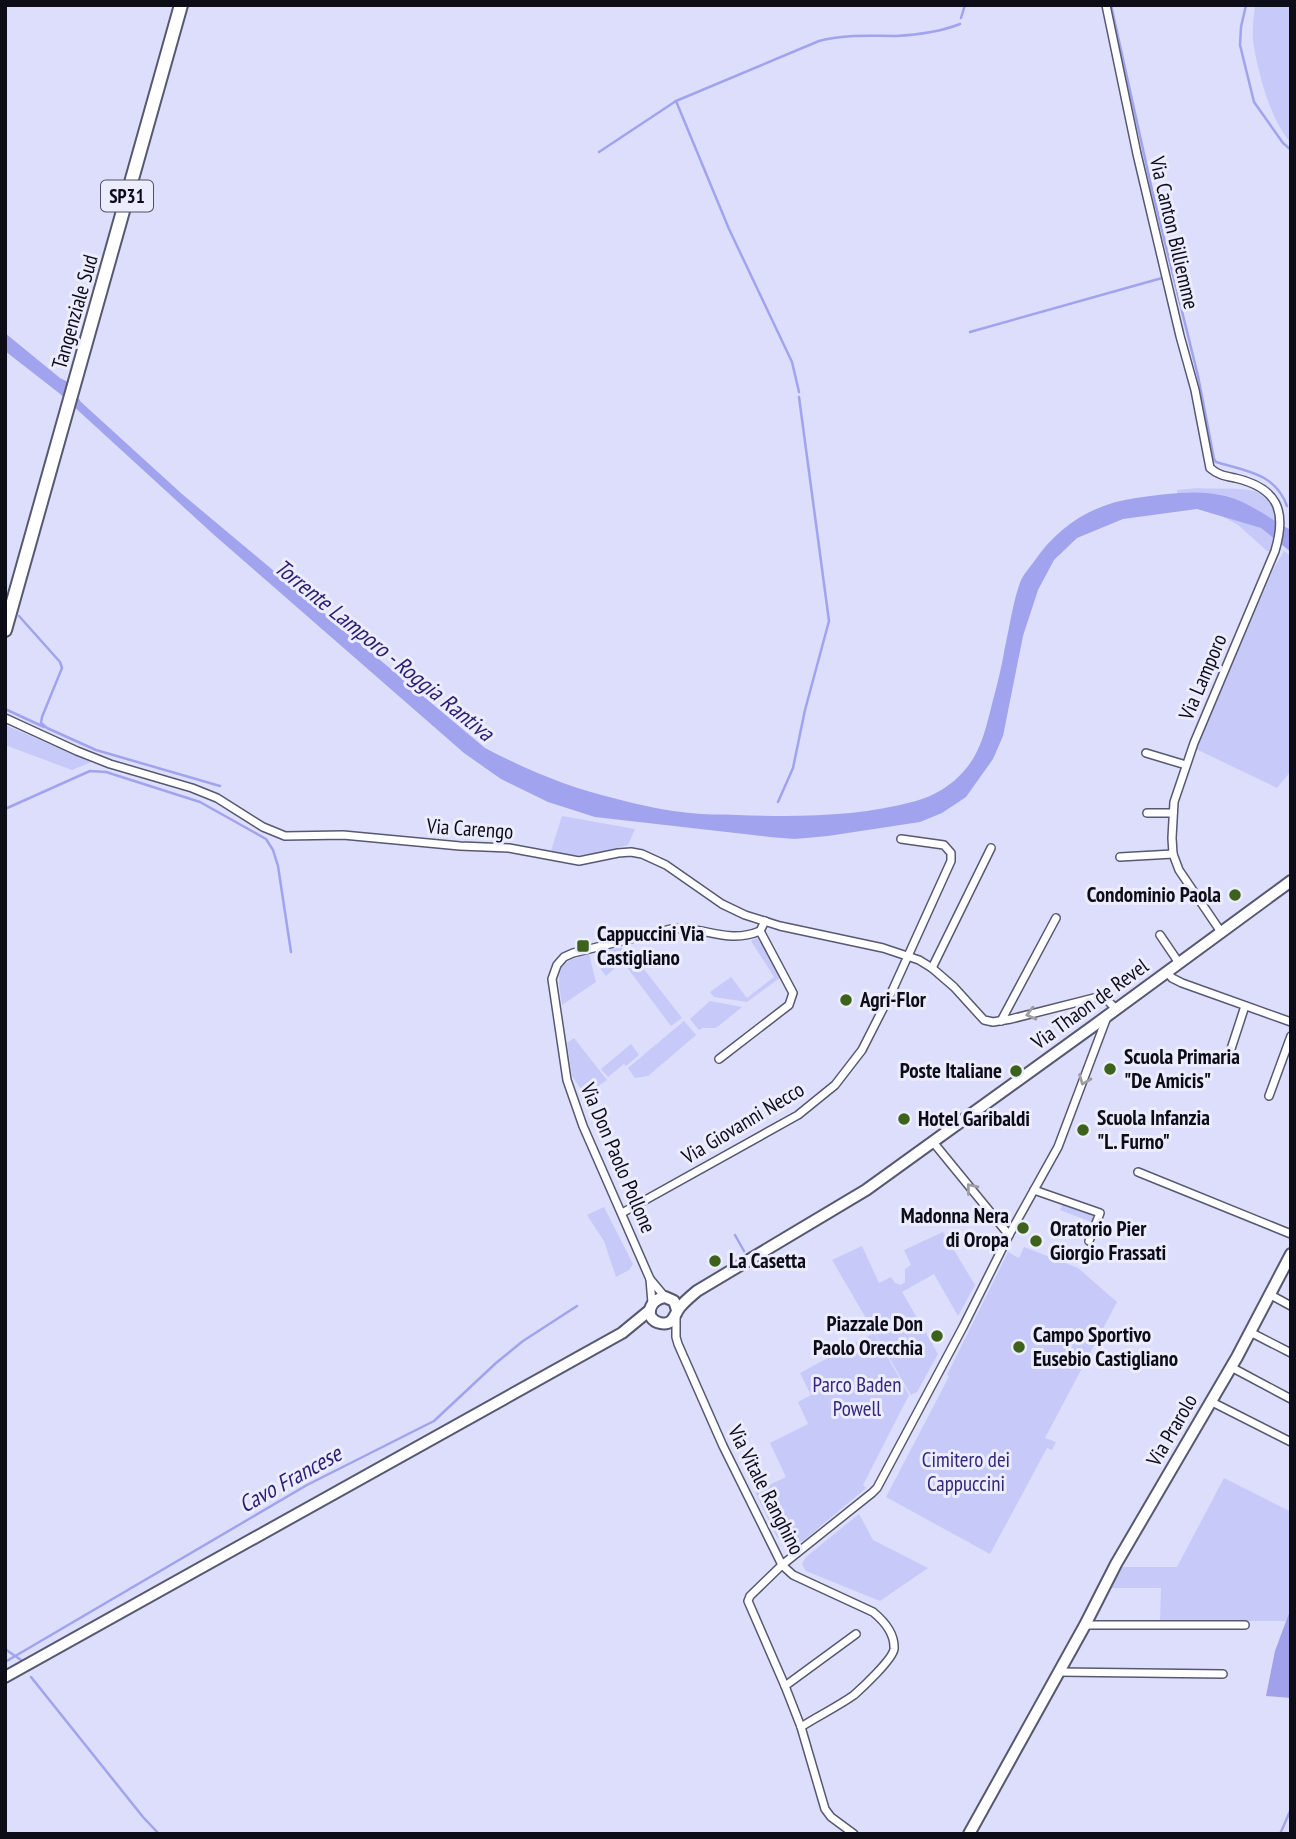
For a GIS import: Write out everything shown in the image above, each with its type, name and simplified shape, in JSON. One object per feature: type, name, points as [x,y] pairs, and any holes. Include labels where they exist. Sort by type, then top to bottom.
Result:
[{"type":"main road","name":"Tangenziale Sud","points":[[5,630],[181,5]]},
{"type":"main road","name":"Via Thaon de Revel","points":[[677,1313],[697,1291],[866,1191],[1291,881]]},
{"type":"main road","name":"Via Prarolo","points":[[969,1834],[1116,1564],[1231,1367],[1291,1254]]},
{"type":"main road","name":"Via Thaon de Revel","points":[[667,1297],[697,1291]]},
{"type":"main road","points":[[5,1677],[626,1331],[659,1298],[667,1297],[676,1304],[677,1313],[669,1323],[626,1331]]},
{"type":"main road","points":[[651,1307],[652,1317],[660,1323]]},
{"type":"street","name":"Via Canton Billiemme","points":[[1106,5],[1180,336],[1195,390],[1210,468]]},
{"type":"street","name":"Via Lamporo","points":[[1210,468],[1216,473],[1262,487],[1276,501],[1281,521],[1275,551],[1194,743],[1174,802],[1173,854],[1187,884],[1222,932]]},
{"type":"street","name":"Via Carengo","points":[[5,718],[110,764],[217,798],[263,827],[285,836],[344,835],[509,848],[579,861],[618,853],[642,854],[666,865],[722,904],[745,915],[780,926],[907,955],[932,968],[954,987],[984,1020],[1001,1021]]},
{"type":"street","points":[[1146,753],[1186,765]]},
{"type":"street","points":[[1147,813],[1173,813]]},
{"type":"street","name":"Via Giovanni Necco","points":[[622,1213],[798,1115],[835,1085],[862,1050],[951,861],[951,853],[944,845],[901,839]]},
{"type":"street","points":[[932,968],[991,848]]},
{"type":"street","points":[[1120,857],[1173,854]]},
{"type":"street","points":[[1001,1021],[1056,918]]},
{"type":"street","points":[[719,1059],[789,1005],[793,993],[760,931],[765,921]]},
{"type":"street","name":"Via Don Paolo Pollone","points":[[667,1297],[650,1279],[583,1126],[566,1080],[553,988],[554,970],[564,957],[573,953],[671,929],[741,936],[760,931]]},
{"type":"street","points":[[1160,935],[1179,963]]},
{"type":"street","points":[[1167,972],[1182,983],[1291,1022]]},
{"type":"street","points":[[854,1834],[831,1817],[825,1809],[801,1727],[748,1601],[782,1565],[877,1488],[1058,1147],[1112,1013],[1105,998],[1098,997],[1001,1021]]},
{"type":"street","points":[[1230,1052],[1245,1006]]},
{"type":"street","points":[[1269,1096],[1291,1036]]},
{"type":"street","points":[[933,1142],[1009,1235]]},
{"type":"street","points":[[1138,1172],[1291,1234]]},
{"type":"street","points":[[1034,1190],[1100,1213],[1089,1241]]},
{"type":"street","name":"Via Don Paolo Pollone","points":[[650,1279],[651,1307]]},
{"type":"street","points":[[1269,1294],[1291,1306]]},
{"type":"street","name":"Via Vitale Ranghino","points":[[676,1337],[677,1313]]},
{"type":"street","name":"Via Vitale Ranghino","points":[[660,1323],[676,1337],[723,1446],[782,1565],[793,1576],[873,1612],[888,1627],[894,1648],[890,1659],[854,1694],[801,1727]]},
{"type":"street","points":[[1250,1332],[1291,1353]]},
{"type":"street","points":[[1231,1367],[1291,1399]]},
{"type":"street","points":[[1210,1401],[1291,1442]]},
{"type":"street","points":[[1085,1625],[1245,1625]]},
{"type":"street","points":[[785,1686],[856,1634]]},
{"type":"street","points":[[1058,1672],[1223,1674]]},
{"type":"green space","points":[[1255,5],[1291,5],[1291,143],[1277,122],[1257,64],[1253,39]]},
{"type":"green space","points":[[1198,488],[1260,493],[1269,499],[1275,508],[1276,522],[1227,496],[1177,493],[1177,490]]},
{"type":"green space","points":[[1222,516],[1261,528],[1275,539],[1270,551],[1238,525]]},
{"type":"green space","points":[[1284,551],[1291,556],[1291,771],[1277,788],[1196,749],[1273,570]]},
{"type":"green space","points":[[5,725],[91,762],[72,770],[5,745]]},
{"type":"green space","points":[[562,816],[635,829],[628,845],[590,854],[561,854],[551,851]]},
{"type":"green space","points":[[759,937],[781,977],[747,1002],[714,997],[710,992],[731,977],[747,998],[774,977],[751,941]]},
{"type":"green space","points":[[621,947],[623,950],[629,950],[682,1018],[671,1026],[623,962],[617,967],[606,951]]},
{"type":"green space","points":[[603,952],[615,968],[606,976],[601,970],[599,953]]},
{"type":"green space","points":[[589,954],[596,982],[562,1005],[559,982],[563,966]]},
{"type":"green space","points":[[710,1001],[742,1007],[716,1028],[699,1030],[690,1019]]},
{"type":"green space","points":[[684,1021],[696,1035],[648,1076],[635,1078],[628,1068]]},
{"type":"green space","points":[[574,1038],[607,1080],[585,1095],[572,1076],[567,1043]]},
{"type":"green space","points":[[631,1044],[639,1055],[608,1077],[601,1069]]},
{"type":"green space","points":[[1064,1201],[1096,1212],[1094,1223],[1060,1210]]},
{"type":"green space","points":[[604,1207],[633,1264],[629,1270],[616,1277],[604,1241],[587,1215]]},
{"type":"green space","points":[[943,1232],[975,1285],[958,1316],[934,1274],[902,1292],[938,1354],[917,1392],[911,1395],[832,1260],[862,1246],[879,1283],[891,1277],[895,1283],[901,1285],[905,1282],[905,1269],[911,1265],[904,1250]]},
{"type":"green space","name":"Cimitero dei Cappuccini","points":[[1024,1247],[1078,1268],[1117,1302],[1045,1438],[1056,1442],[1052,1450],[1047,1448],[990,1554],[886,1497],[949,1376],[947,1375],[1008,1252],[1019,1258]]},
{"type":"green space","name":"Parco Baden Powell","points":[[874,1333],[909,1395],[863,1485],[866,1488],[803,1541],[789,1543],[777,1537],[755,1492],[786,1477],[770,1443],[808,1424],[798,1402],[811,1395],[800,1373]]},
{"type":"green space","points":[[1224,1478],[1291,1512],[1291,1608],[1286,1621],[1160,1621],[1161,1588],[1109,1588],[1120,1567],[1177,1567]]},
{"type":"green space","points":[[859,1514],[873,1540],[928,1568],[880,1601],[806,1571],[802,1564],[806,1557]]},
{"type":"shaded area","points":[[5,333],[68,382],[81,402],[182,494],[485,748],[566,784],[662,809],[701,814],[759,816],[849,813],[916,801],[948,785],[970,764],[982,739],[1022,578],[1053,538],[1077,519],[1105,505],[1181,493],[1226,496],[1251,506],[1291,530],[1291,552],[1261,528],[1197,509],[1123,519],[1077,538],[1054,560],[1038,590],[1023,636],[1003,736],[993,759],[966,797],[942,813],[920,822],[795,839],[595,817],[548,802],[501,779],[464,753],[213,534],[59,393],[5,351]]},
{"type":"shaded area","points":[[1291,1608],[1291,1698],[1266,1696],[1275,1651]]},
{"type":"waterway","points":[[961,18],[965,5]]},
{"type":"waterway","points":[[1111,5],[1152,190],[1198,376],[1214,459],[1267,480],[1282,495],[1287,506]]},
{"type":"waterway","points":[[1246,5],[1240,45],[1254,102],[1291,150]]},
{"type":"waterway","points":[[599,152],[676,101],[819,41],[847,36],[912,35],[960,24]]},
{"type":"waterway","points":[[676,101],[729,229],[792,362],[799,392]]},
{"type":"waterway","points":[[970,332],[1162,278]]},
{"type":"waterway","points":[[778,802],[793,768],[805,710],[829,621],[799,397]]},
{"type":"waterway","points":[[19,616],[60,662],[62,668],[41,723],[96,750],[220,786]]},
{"type":"waterway","points":[[5,709],[44,727]]},
{"type":"waterway","points":[[5,809],[90,771],[106,772],[200,802],[266,839],[273,850],[278,866],[291,952]]},
{"type":"waterway","points":[[735,1235],[744,1251]]},
{"type":"waterway","name":"Cavo Francese","points":[[5,1662],[307,1485],[434,1421],[523,1341],[577,1306]]},
{"type":"waterway","name":"Cavo Francese","points":[[5,1649],[21,1660]]},
{"type":"waterway","points":[[31,1677],[159,1834]]},
{"type":"waterway","points":[[1280,1834],[1291,1809]]},
{"type":"place","name":"Condominio Paola","points":[[1235,895]]},
{"type":"place","name":"Cappuccini Via Castigliano","points":[[583,946]]},
{"type":"place","name":"Agri-Flor","points":[[846,1000]]},
{"type":"place","name":"Scuola Primaria \"De Amicis\"","points":[[1110,1069]]},
{"type":"place","name":"Poste Italiane","points":[[1016,1071]]},
{"type":"place","name":"Hotel Garibaldi","points":[[904,1119]]},
{"type":"place","name":"Scuola Infanzia \"L. Furno\"","points":[[1083,1130]]},
{"type":"place","name":"Madonna Nera di Oropa","points":[[1023,1228]]},
{"type":"place","name":"Oratorio Pier Giorgio Frassati","points":[[1036,1241]]},
{"type":"place","name":"La Casetta","points":[[715,1261]]},
{"type":"place","name":"Piazzale Don Paolo Orecchia","points":[[937,1336]]},
{"type":"place","name":"Campo Sportivo Eusebio Castigliano","points":[[1019,1347]]},
{"type":"water label","name":"Torrente Lamporo - Roggia Rantiva","points":[[384,650]]}]
